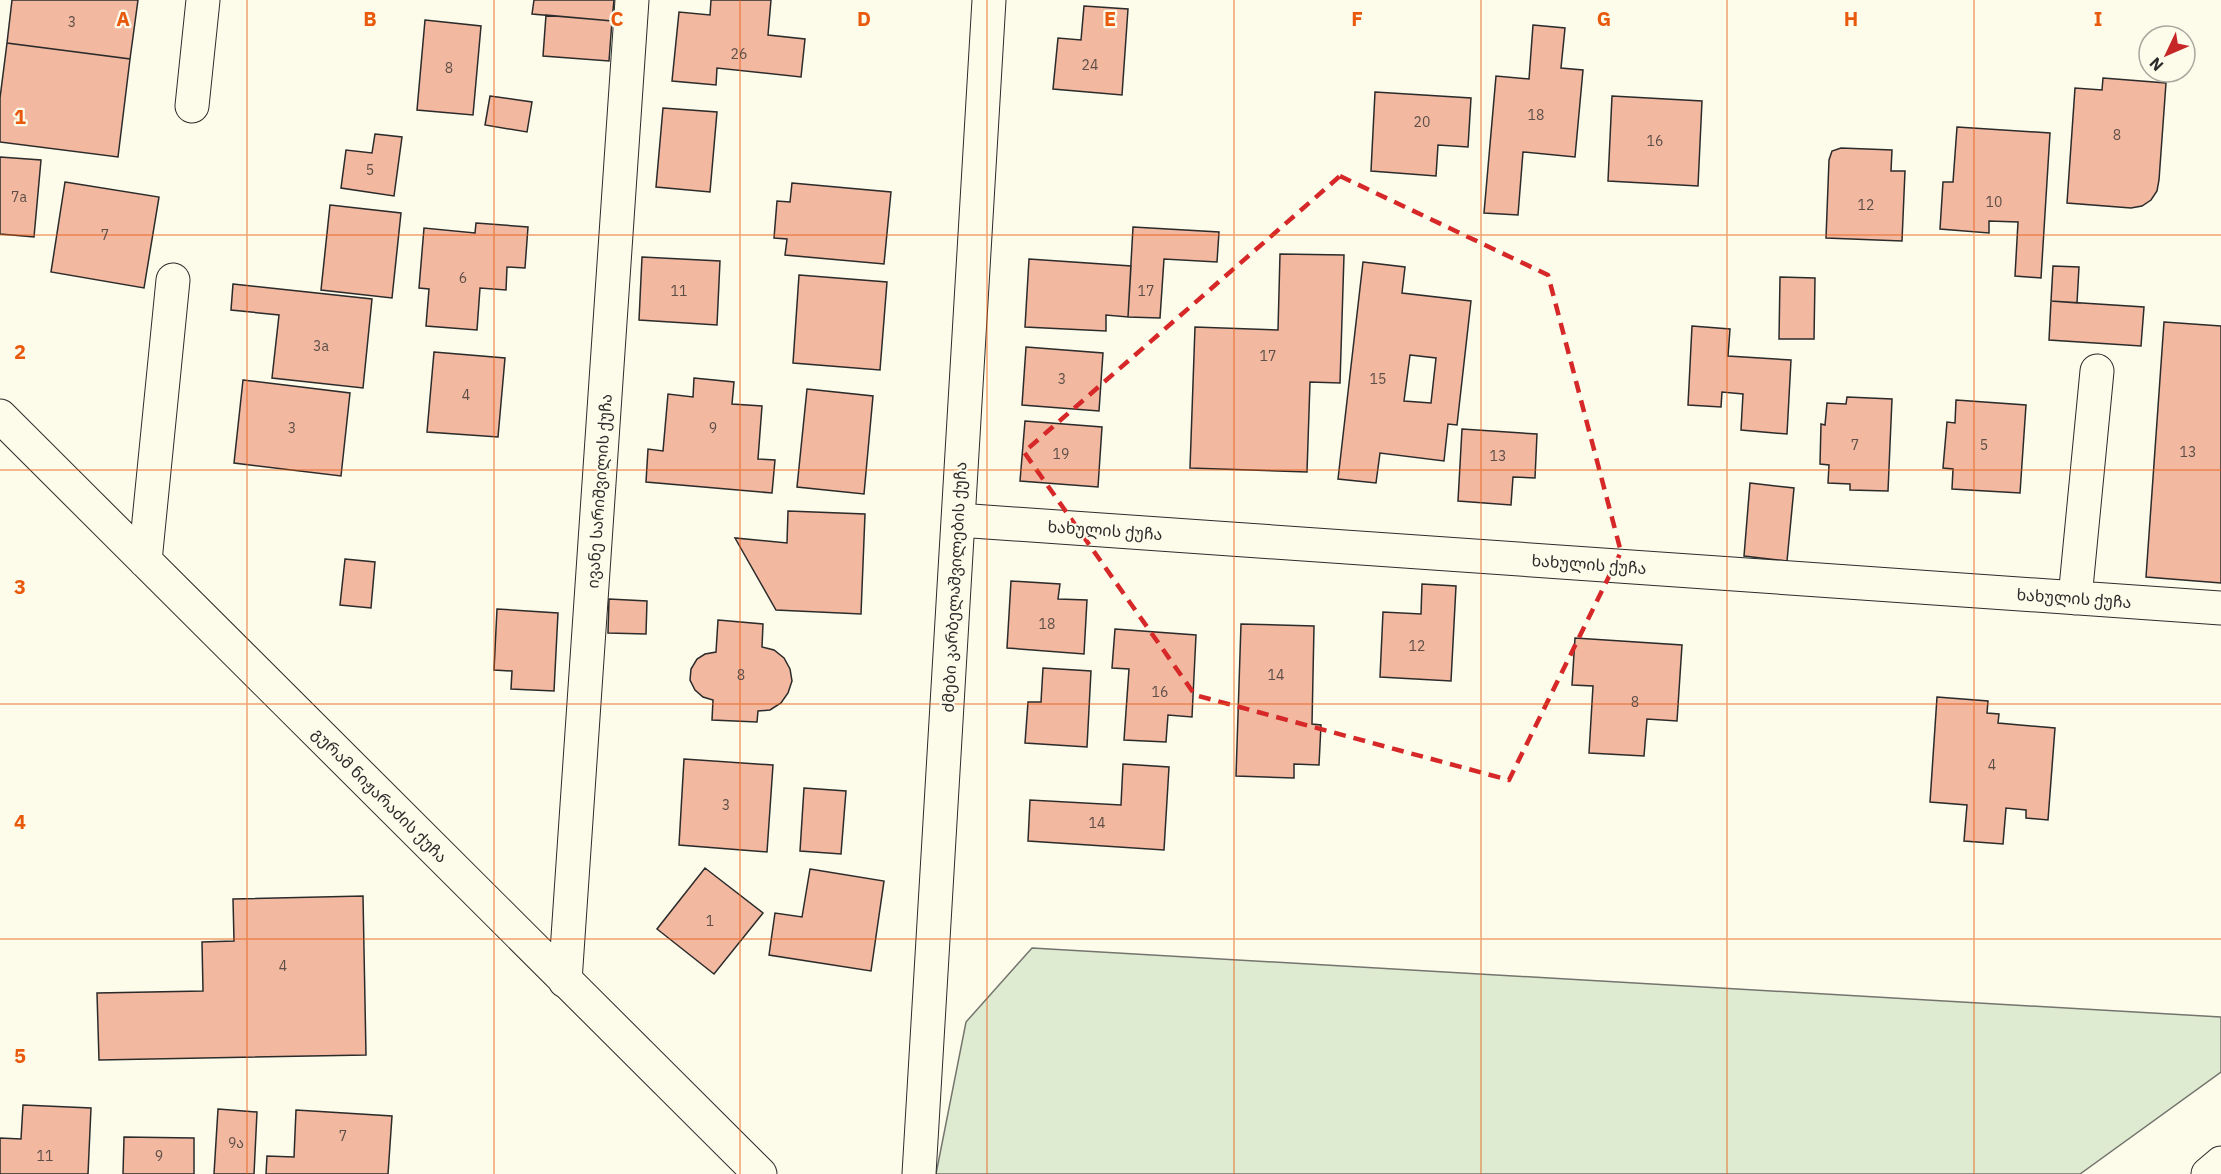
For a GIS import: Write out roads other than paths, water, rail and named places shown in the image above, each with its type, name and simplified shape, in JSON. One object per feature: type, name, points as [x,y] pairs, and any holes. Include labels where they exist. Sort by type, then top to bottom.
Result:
[{"type":"main road","points":[[192,106],[203,0]]},
{"type":"main road","name":"ივანე სარიშვილის ქუჩა","points":[[565,981],[632,0]]},
{"type":"main road","name":"ძმები კარბელაშვილების ქუჩა","points":[[919,1174],[989,0]]},
{"type":"main road","points":[[145,561],[173,280]]},
{"type":"main road","points":[[2075,598],[2097,371]]},
{"type":"main road","name":"გურამ ნიჟარაძის ქუჩა","points":[[0,416],[760,1174]]},
{"type":"main road","name":"ხახულის ქუჩა","points":[[958,520],[2221,608]]},
{"type":"main road","points":[[2208,1174],[2221,1163]]}]
